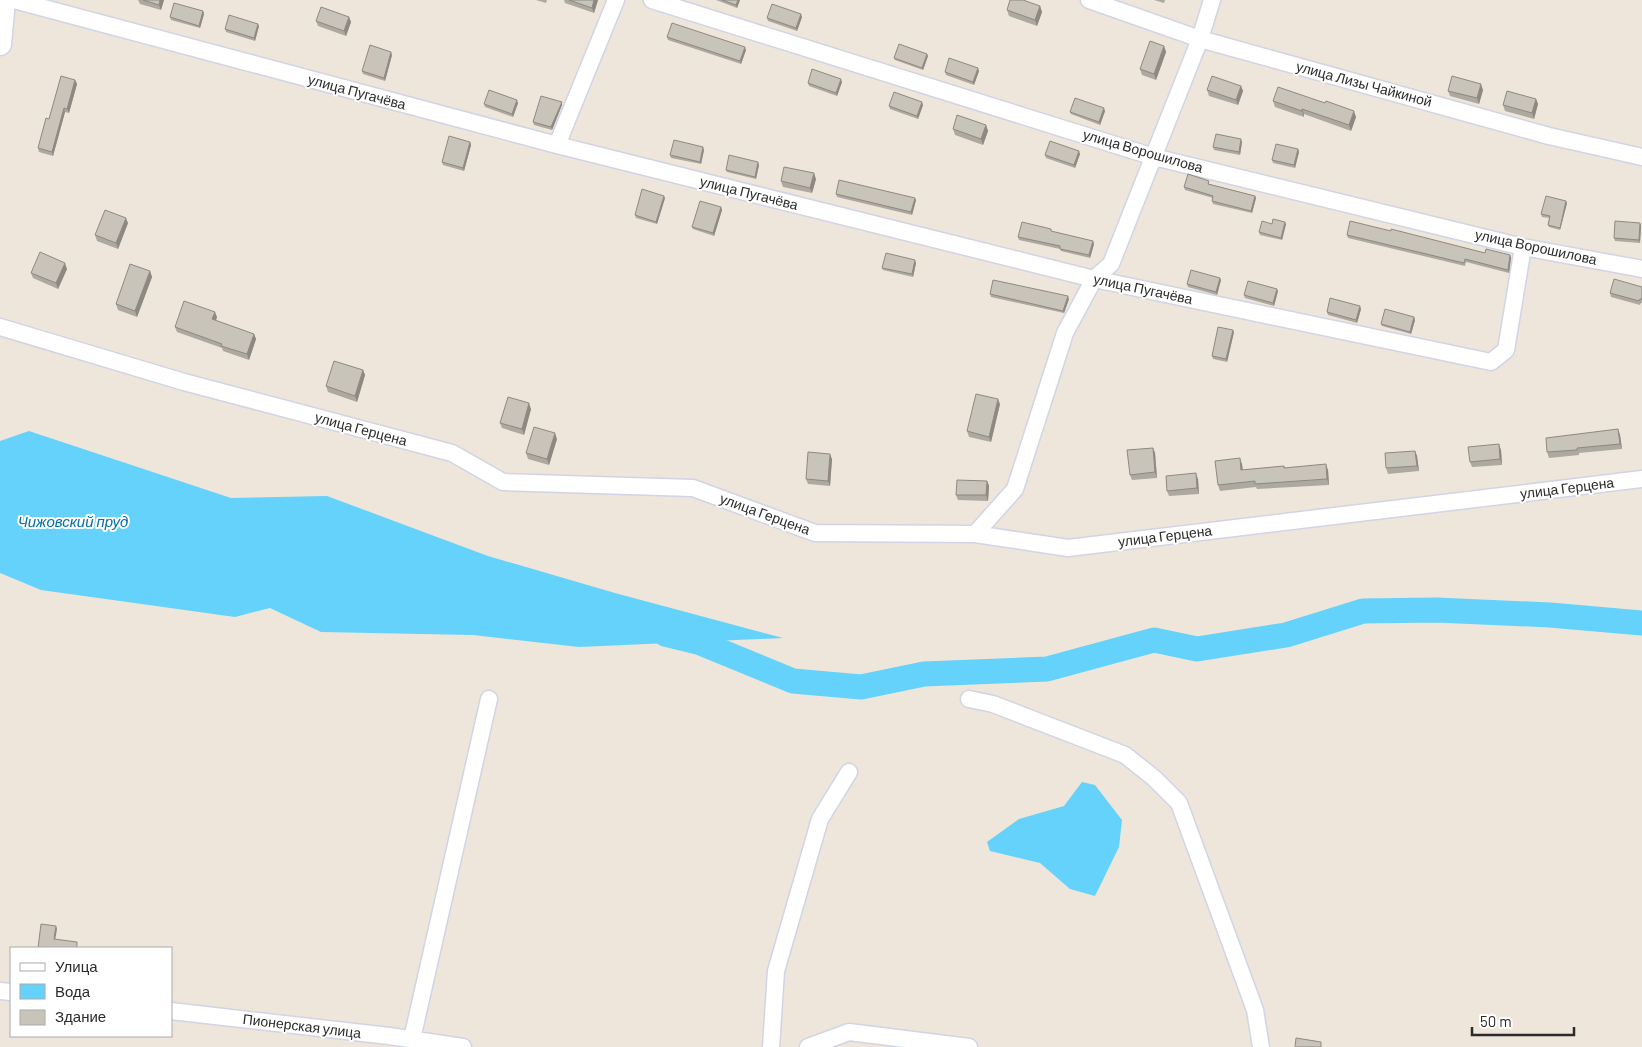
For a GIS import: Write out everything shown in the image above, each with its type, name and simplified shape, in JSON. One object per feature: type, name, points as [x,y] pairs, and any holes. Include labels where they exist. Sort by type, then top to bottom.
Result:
[{"type":"main road","points":[[0,44],[4,0]]},
{"type":"street","name":"улица Пугачёва","points":[[14,0],[556,145],[1094,279],[1491,362],[1506,350],[1523,247]]},
{"type":"street","points":[[556,145],[616,0]]},
{"type":"street","name":"улица Ворошилова","points":[[652,0],[1154,156],[1523,247],[1642,268]]},
{"type":"street","name":"улица Лизы Чайкиной","points":[[1089,0],[1200,39],[1549,136],[1642,157]]},
{"type":"street","points":[[975,534],[1015,489],[1065,333],[1094,279],[1111,264],[1200,39],[1212,0]]},
{"type":"street","name":"улица Герцена","points":[[0,327],[184,382],[452,453],[503,482],[693,488],[815,533],[975,534],[1068,548],[1642,479]]},
{"type":"street","points":[[412,1039],[489,699]]},
{"type":"street","points":[[969,699],[993,704],[1125,755],[1154,778],[1178,803],[1255,1010],[1261,1047]]},
{"type":"street","points":[[771,1047],[776,971],[820,819],[849,772]]},
{"type":"street","name":"Пионерская улица","points":[[172,1011],[388,1041],[412,1039],[463,1047]]},
{"type":"street","points":[[808,1047],[849,1032],[969,1047]]},
{"type":"water","name":"Чижовский пруд","points":[[29,431],[231,498],[327,496],[488,556],[615,593],[783,638],[579,647],[473,635],[321,632],[270,608],[235,617],[41,590],[0,573],[0,441]]},
{"type":"water","points":[[1082,782],[1095,785],[1122,820],[1119,847],[1095,896],[1070,889],[1040,863],[990,851],[987,842],[1019,819],[1064,806]]},
{"type":"building","points":[[143,0],[160,0],[159,5]]},
{"type":"building","points":[[569,0],[594,0],[592,8]]},
{"type":"building","points":[[722,0],[738,0],[736,5]]},
{"type":"building","points":[[1010,0],[1023,0],[1040,6],[1035,20],[1007,10]]},
{"type":"building","points":[[174,3],[203,11],[199,26],[170,17]]},
{"type":"building","points":[[772,4],[801,14],[796,28],[767,18]]},
{"type":"building","points":[[321,7],[349,17],[344,31],[316,21]]},
{"type":"building","points":[[229,15],[258,24],[254,38],[225,29]]},
{"type":"building","points":[[672,23],[745,47],[740,61],[667,37]]},
{"type":"building","points":[[1150,41],[1164,46],[1154,74],[1140,69]]},
{"type":"building","points":[[899,44],[927,54],[922,68],[894,58]]},
{"type":"building","points":[[370,45],[391,52],[384,78],[362,71]]},
{"type":"building","points":[[949,58],[978,68],[973,82],[945,72]]},
{"type":"building","points":[[812,69],[841,79],[836,93],[808,83]]},
{"type":"building","points":[[61,76],[75,80],[67,109],[64,108],[52,152],[38,148],[46,118],[49,119]]},
{"type":"building","points":[[1212,76],[1241,86],[1236,100],[1207,90]]},
{"type":"building","points":[[1452,76],[1481,84],[1477,98],[1448,91]]},
{"type":"building","points":[[1278,87],[1354,111],[1349,125],[1273,101]]},
{"type":"building","points":[[489,90],[517,100],[512,114],[484,104]]},
{"type":"building","points":[[1507,91],[1536,99],[1532,113],[1503,105]]},
{"type":"building","points":[[894,92],[922,102],[917,116],[889,106]]},
{"type":"building","points":[[541,96],[562,102],[551,127],[533,122]]},
{"type":"building","points":[[1075,98],[1104,108],[1099,122],[1070,112]]},
{"type":"building","points":[[957,115],[986,125],[981,139],[953,129]]},
{"type":"building","points":[[1216,134],[1241,139],[1239,152],[1213,147]]},
{"type":"building","points":[[449,136],[470,142],[463,168],[442,162]]},
{"type":"building","points":[[674,140],[703,147],[700,162],[670,155]]},
{"type":"building","points":[[1050,141],[1079,151],[1074,165],[1045,155]]},
{"type":"building","points":[[1276,144],[1298,149],[1294,165],[1272,160]]},
{"type":"building","points":[[729,155],[758,162],[755,177],[726,170]]},
{"type":"building","points":[[784,167],[814,173],[810,188],[781,181]]},
{"type":"building","points":[[1188,174],[1209,181],[1208,184],[1255,196],[1251,211],[1212,201],[1213,196],[1184,187]]},
{"type":"building","points":[[839,180],[915,198],[911,212],[836,194]]},
{"type":"building","points":[[642,189],[664,196],[656,222],[635,215]]},
{"type":"building","points":[[1546,196],[1566,201],[1560,228],[1548,225],[1550,216],[1541,214]]},
{"type":"building","points":[[700,201],[721,207],[713,233],[692,227]]},
{"type":"building","points":[[105,210],[126,218],[116,243],[95,235]]},
{"type":"building","points":[[1273,219],[1285,222],[1281,238],[1259,232],[1262,221],[1272,224]]},
{"type":"building","points":[[1350,221],[1391,231],[1391,229],[1485,253],[1486,249],[1510,255],[1508,270],[1465,259],[1464,263],[1347,235]]},
{"type":"building","points":[[1615,221],[1640,223],[1639,240],[1614,238]]},
{"type":"building","points":[[1022,222],[1093,241],[1089,255],[1060,249],[1060,246],[1018,237]]},
{"type":"building","points":[[40,252],[65,263],[56,283],[31,273]]},
{"type":"building","points":[[886,253],[915,260],[912,274],[882,268]]},
{"type":"building","points":[[130,264],[150,271],[135,311],[116,304]]},
{"type":"building","points":[[1191,270],[1220,278],[1216,292],[1187,284]]},
{"type":"building","points":[[1614,279],[1642,287],[1642,299],[1639,301],[1610,293]]},
{"type":"building","points":[[993,280],[1068,296],[1063,311],[990,294]]},
{"type":"building","points":[[1248,281],[1277,289],[1273,303],[1244,295]]},
{"type":"building","points":[[1330,298],[1360,306],[1356,320],[1327,312]]},
{"type":"building","points":[[184,301],[215,312],[212,319],[254,334],[247,354],[221,346],[222,344],[175,327]]},
{"type":"building","points":[[1385,309],[1414,317],[1410,332],[1381,324]]},
{"type":"building","points":[[1218,327],[1233,330],[1226,359],[1212,356]]},
{"type":"building","points":[[334,361],[363,370],[355,396],[326,386]]},
{"type":"building","points":[[976,394],[998,399],[989,437],[967,431]]},
{"type":"building","points":[[508,397],[529,403],[522,429],[500,423]]},
{"type":"building","points":[[534,427],[555,433],[547,459],[526,453]]},
{"type":"building","points":[[1618,429],[1620,444],[1547,452],[1546,438]]},
{"type":"building","points":[[1499,444],[1500,459],[1470,462],[1468,447]]},
{"type":"building","points":[[1153,448],[1155,472],[1130,475],[1127,450]]},
{"type":"building","points":[[1415,451],[1417,466],[1386,468],[1385,453]]},
{"type":"building","points":[[808,452],[830,454],[828,481],[806,479]]},
{"type":"building","points":[[1240,458],[1241,470],[1326,464],[1327,479],[1255,484],[1255,481],[1218,485],[1215,461]]},
{"type":"building","points":[[1196,473],[1197,488],[1167,491],[1166,476]]},
{"type":"building","points":[[957,480],[987,481],[986,495],[956,495]]},
{"type":"building","points":[[41,924],[56,926],[54,939],[77,942],[77,947],[38,947]]},
{"type":"building","points":[[1296,1038],[1321,1042],[1321,1047],[1295,1047]]},
{"type":"waterway","points":[[665,634],[698,642],[793,681],[861,687],[924,674],[1047,669],[1154,640],[1197,649],[1286,635],[1363,611],[1436,610],[1550,615],[1642,623]]}]
